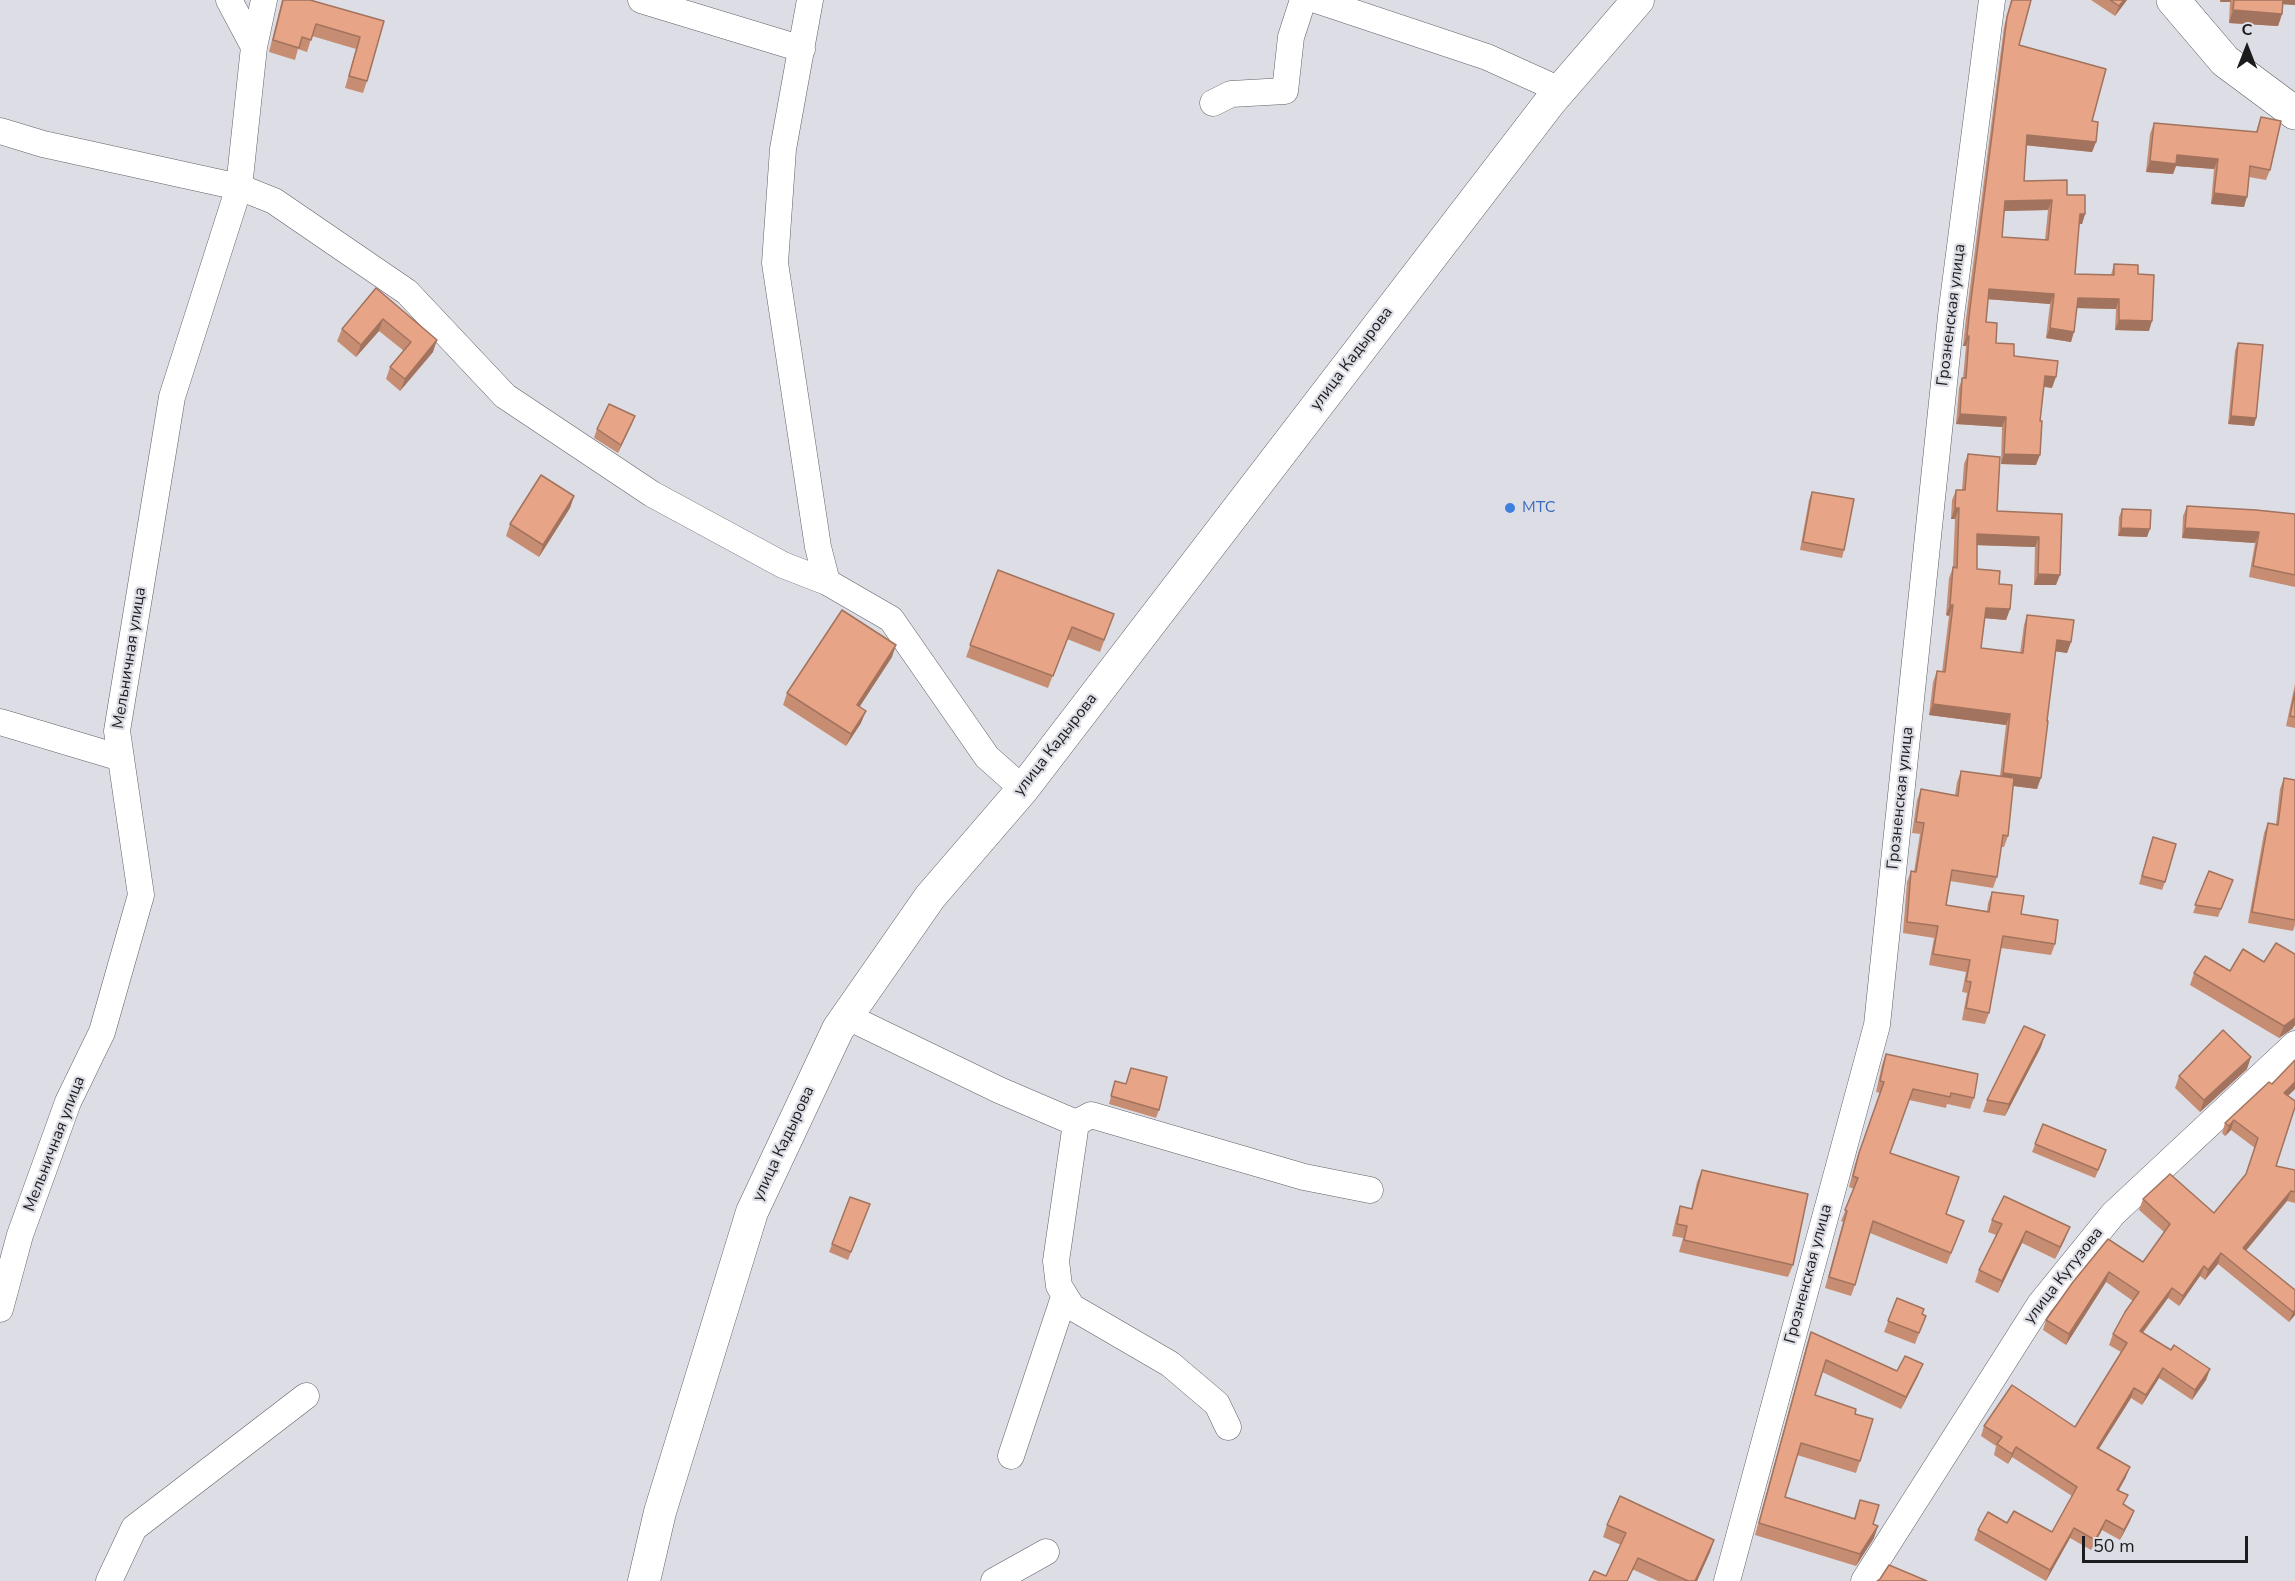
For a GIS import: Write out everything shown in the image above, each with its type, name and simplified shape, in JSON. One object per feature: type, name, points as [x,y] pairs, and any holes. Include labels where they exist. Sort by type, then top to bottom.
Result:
[{"type":"main road","points":[[2175,1],[2225,61],[2295,113]]},
{"type":"street","points":[[229,0],[254,47]]},
{"type":"street","name":"Мельничная улица","points":[[0,1309],[20,1235],[68,1102],[102,1032],[141,895],[117,731],[172,397],[239,187],[254,47],[264,0]]},
{"type":"street","points":[[641,0],[802,49]]},
{"type":"street","points":[[810,0],[783,149],[775,263],[818,547],[827,582]]},
{"type":"street","points":[[1212,103],[1231,94],[1285,91],[1291,37],[1303,0]]},
{"type":"street","points":[[1316,0],[1487,57],[1560,90]]},
{"type":"street","name":"улица Кадырова","points":[[644,1581],[660,1512],[752,1212],[846,1016],[930,897],[1023,789],[1560,90],[1638,0]]},
{"type":"street","name":"Грозненская улица","points":[[1727,1581],[1877,1025],[1950,316],[1992,0]]},
{"type":"street","points":[[0,131],[43,144],[239,187],[274,201],[407,292],[504,396],[652,494],[783,566],[827,582],[891,619],[987,757],[1023,789]]},
{"type":"street","points":[[0,722],[121,758]]},
{"type":"street","points":[[846,1016],[999,1090],[1076,1123]]},
{"type":"street","name":"улица Кутузова","points":[[1864,1581],[2040,1304],[2113,1214],[2295,1044]]},
{"type":"street","points":[[1076,1123],[1091,1114],[1304,1177],[1370,1190]]},
{"type":"street","points":[[1076,1123],[1056,1261],[1059,1286],[1064,1297],[1072,1306],[1170,1364],[1217,1404],[1228,1427]]},
{"type":"street","points":[[1011,1456],[1064,1297]]},
{"type":"street","points":[[109,1581],[134,1528],[306,1396]]},
{"type":"street","points":[[994,1581],[1046,1552]]},
{"type":"building","points":[[283,0],[310,0],[384,21],[367,81],[349,76],[360,37],[316,24],[311,40],[302,37],[299,48],[273,40]]},
{"type":"building","points":[[2012,0],[2031,0],[2019,45],[2106,69],[2092,121],[2098,122],[2096,142],[2027,135],[2024,181],[2067,180],[2067,195],[2085,195],[2085,214],[2080,214],[2075,274],[2114,275],[2114,264],[2138,265],[2138,274],[2154,275],[2152,321],[2119,320],[2119,299],[2078,298],[2074,332],[2050,328],[2054,294],[1989,289],[1986,322],[1997,323],[1996,343],[2014,344],[2014,356],[2058,361],[2056,377],[2045,376],[2040,421],[2042,421],[2040,455],[2004,454],[2006,417],[1960,414],[1962,378],[1966,378],[1970,308],[2007,17]],"holes":[[[2052,200],[2048,240],[2002,237],[2005,201]]]},
{"type":"building","points":[[2110,0],[2124,0],[2119,6]]},
{"type":"building","points":[[2234,0],[2283,0],[2282,14],[2233,10]]},
{"type":"building","points":[[2261,117],[2281,121],[2270,170],[2250,166],[2247,197],[2214,193],[2218,159],[2177,155],[2176,164],[2150,161],[2154,123],[2257,132]]},
{"type":"building","points":[[376,288],[437,340],[405,379],[390,367],[411,342],[383,319],[361,345],[342,329]]},
{"type":"building","points":[[2238,343],[2263,345],[2256,418],[2231,416]]},
{"type":"building","points":[[609,404],[635,416],[621,445],[597,429]]},
{"type":"building","points":[[1968,454],[2000,457],[1997,511],[2062,514],[2060,575],[2038,574],[2039,537],[1977,534],[1977,569],[2000,571],[1999,584],[2012,585],[2010,609],[1986,608],[1981,648],[2023,653],[2027,615],[2074,620],[2071,642],[2057,640],[2041,778],[2003,773],[2010,714],[1933,704],[1937,671],[1945,672],[1953,605],[1950,605],[1953,567],[1957,568],[1959,508],[1955,508],[1956,490],[1965,490]]},
{"type":"building","points":[[541,475],[574,496],[543,545],[510,524]]},
{"type":"building","points":[[1812,492],[1854,499],[1844,550],[1803,542]]},
{"type":"building","points":[[2187,506],[2295,514],[2295,575],[2253,566],[2259,532],[2185,528]]},
{"type":"building","points":[[2122,509],[2151,510],[2150,529],[2121,528]]},
{"type":"building","points":[[998,570],[1114,614],[1104,640],[1072,627],[1053,676],[970,645]]},
{"type":"building","points":[[842,610],[896,645],[857,705],[866,711],[851,734],[787,693]]},
{"type":"building","points":[[2295,692],[2295,717],[2290,716]]},
{"type":"building","points":[[1961,771],[2014,778],[2008,836],[2003,835],[1997,877],[1952,870],[1946,905],[1989,912],[1992,892],[2024,896],[2021,914],[2058,920],[2055,944],[2003,936],[1989,1013],[1966,1008],[1971,982],[1966,981],[1970,960],[1933,954],[1938,926],[1907,922],[1911,871],[1916,872],[1924,823],[1916,822],[1921,789],[1958,796]]},
{"type":"building","points":[[2284,778],[2295,780],[2295,920],[2252,912],[2268,823],[2278,825]]},
{"type":"building","points":[[2153,837],[2176,844],[2165,882],[2142,876]]},
{"type":"building","points":[[2209,871],[2233,880],[2221,909],[2195,905]]},
{"type":"building","points":[[2276,943],[2295,954],[2295,1018],[2284,1026],[2194,973],[2205,956],[2230,971],[2243,949],[2264,962]]},
{"type":"building","points":[[2024,1026],[2045,1035],[2009,1104],[1987,1100]]},
{"type":"building","points":[[2223,1030],[2251,1057],[2204,1100],[2179,1076]]},
{"type":"building","points":[[1886,1054],[1978,1074],[1974,1098],[1951,1093],[1950,1097],[1913,1089],[1890,1153],[1959,1177],[1946,1214],[1964,1221],[1951,1253],[1873,1221],[1855,1285],[1829,1277],[1847,1211],[1845,1210],[1858,1178],[1853,1176],[1859,1153],[1884,1082],[1880,1081]]},
{"type":"building","points":[[2295,1060],[2295,1082],[2284,1093],[2295,1101],[2295,1107],[2276,1166],[2295,1170],[2295,1192],[2291,1191],[2243,1248],[2295,1290],[2295,1310],[2293,1312],[2221,1253],[2208,1270],[2204,1266],[2183,1296],[2172,1288],[2140,1331],[2171,1350],[2174,1345],[2210,1369],[2195,1390],[2163,1368],[2146,1395],[2134,1388],[2097,1448],[2130,1467],[2117,1490],[2128,1495],[2123,1504],[2134,1511],[2124,1530],[2106,1520],[2095,1540],[2074,1528],[2050,1570],[1978,1530],[1988,1512],[2007,1523],[2014,1511],[2052,1532],[2077,1487],[2016,1447],[2012,1454],[1997,1444],[2002,1437],[1984,1426],[2012,1385],[2075,1427],[2127,1343],[2113,1334],[2139,1292],[2109,1272],[2069,1334],[2046,1320],[2108,1239],[2143,1262],[2170,1224],[2143,1199],[2170,1174],[2214,1213],[2246,1174],[2258,1138],[2234,1120],[2229,1126],[2225,1123],[2269,1082],[2272,1084]]},
{"type":"building","points":[[1131,1068],[1167,1077],[1159,1110],[1111,1096],[1115,1081],[1126,1084]]},
{"type":"building","points":[[2043,1124],[2106,1150],[2098,1170],[2035,1144]]},
{"type":"building","points":[[1702,1170],[1808,1194],[1793,1265],[1684,1240],[1687,1226],[1677,1224],[1680,1206],[1692,1209]]},
{"type":"building","points":[[2004,1196],[2070,1227],[2060,1247],[2026,1231],[2002,1281],[1979,1270],[2002,1224],[1992,1220]]},
{"type":"building","points":[[850,1197],[870,1204],[851,1252],[832,1244]]},
{"type":"building","points":[[1897,1298],[1924,1309],[1922,1314],[1926,1316],[1919,1333],[1888,1321]]},
{"type":"building","points":[[1811,1332],[1897,1371],[1905,1356],[1923,1364],[1906,1397],[1826,1360],[1815,1395],[1856,1409],[1855,1414],[1873,1419],[1860,1461],[1801,1443],[1785,1497],[1855,1519],[1860,1500],[1879,1505],[1873,1524],[1878,1526],[1860,1554],[1759,1523]]},
{"type":"building","points":[[1620,1496],[1714,1540],[1695,1581],[1688,1581],[1638,1558],[1627,1581],[1589,1581],[1594,1571],[1606,1576],[1626,1533],[1607,1525]]},
{"type":"building","points":[[1889,1565],[1927,1581],[1877,1581]]},
{"type":"place","name":"МТС","points":[[1510,508]]}]
